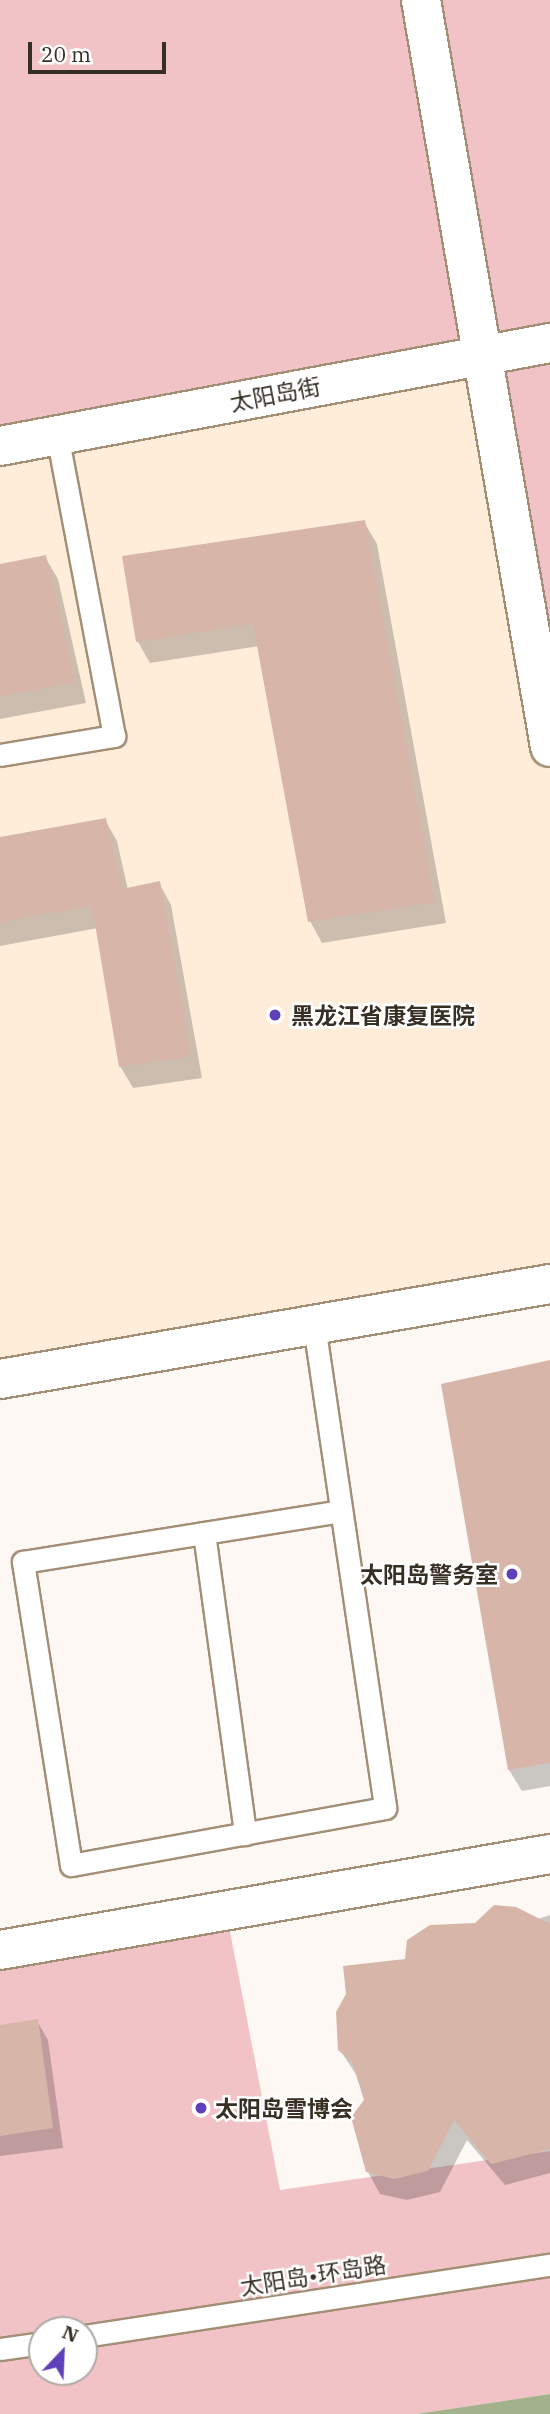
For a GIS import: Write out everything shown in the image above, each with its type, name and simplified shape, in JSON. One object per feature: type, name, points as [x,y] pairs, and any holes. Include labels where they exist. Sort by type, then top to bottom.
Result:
[{"type":"street","points":[[421,0],[550,747]]},
{"type":"street","name":"太阳岛街","points":[[0,446],[550,343]]},
{"type":"street","points":[[0,1379],[550,1284]]},
{"type":"street","points":[[0,1950],[550,1854]]},
{"type":"lane","points":[[0,755],[114,736],[57,435]]},
{"type":"lane","points":[[314,1325],[385,1808],[71,1866],[23,1562],[341,1511]]},
{"type":"lane","points":[[204,1533],[244,1834]]},
{"type":"lane","name":"太阳岛•环岛路","points":[[98,2334],[550,2265]]},
{"type":"lane","points":[[0,2349],[28,2345]]},
{"type":"shaded area","points":[[0,0],[401,0],[462,351],[0,441]]},
{"type":"shaded area","points":[[421,0],[550,0],[550,747]]},
{"type":"shaded area","name":"黑龙江省康复医院","points":[[482,354],[550,747],[550,1284],[0,1379],[0,446]]},
{"type":"shaded area","points":[[226,1911],[280,2190],[550,2151],[550,2394],[416,2414],[0,2414],[0,1950]]},
{"type":"shaded area","points":[[550,2394],[550,2414],[416,2414]]},
{"type":"building","points":[[365,520],[435,902],[308,922],[253,624],[136,642],[122,556]]},
{"type":"building","points":[[46,555],[75,682],[0,696],[0,564]]},
{"type":"building","points":[[106,818],[122,889],[160,881],[191,1056],[119,1067],[92,906],[0,922],[0,837]]},
{"type":"building","name":"太阳岛警务室","points":[[550,1360],[550,1763],[508,1770],[441,1384]]},
{"type":"building","points":[[494,1905],[516,1907],[550,1924],[550,2149],[491,2164],[454,2120],[428,2171],[394,2179],[366,2172],[351,2117],[364,2100],[352,2062],[338,2050],[336,2012],[346,1994],[343,1966],[405,1959],[407,1940],[430,1925],[475,1923]]},
{"type":"building","points":[[38,2019],[53,2128],[0,2136],[0,2025]]},
{"type":"place","name":"黑龙江省康复医院","points":[[275,1015]]},
{"type":"place","name":"太阳岛警务室","points":[[512,1574]]},
{"type":"place","name":"太阳岛雪博会","points":[[201,2108]]}]
